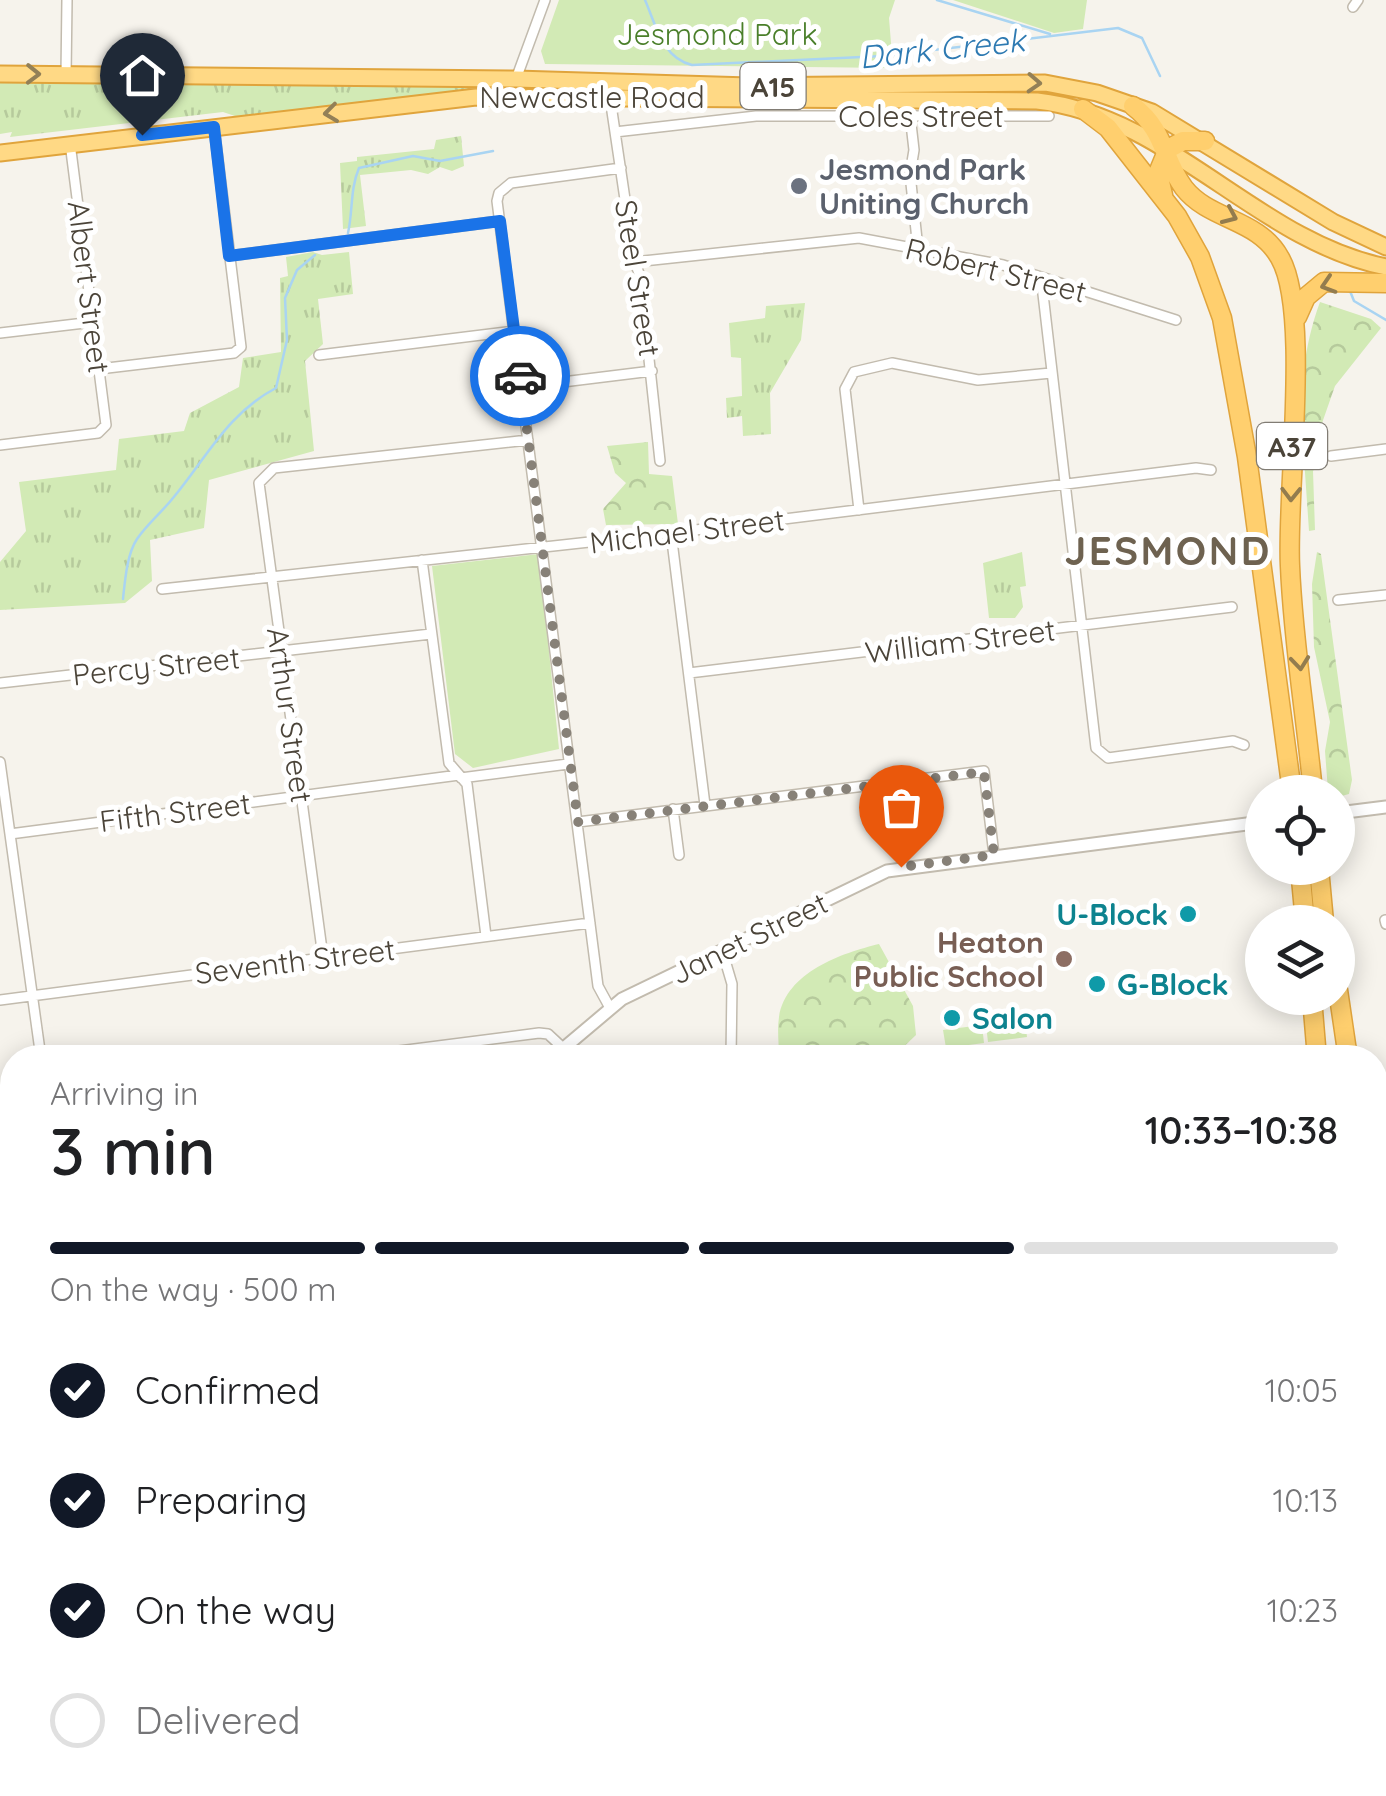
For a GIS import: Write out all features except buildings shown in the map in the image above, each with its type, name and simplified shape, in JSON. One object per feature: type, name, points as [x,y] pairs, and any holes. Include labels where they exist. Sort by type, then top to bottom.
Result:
[{"type":"highway","name":"Newcastle Road","points":[[0,74],[516,78],[609,88],[984,99],[1083,109],[1168,149],[1320,244],[1386,267]]},
{"type":"highway","points":[[514,96],[516,78]]},
{"type":"highway","name":"Newcastle Road","points":[[0,153],[214,127],[609,88],[1045,83],[1133,106],[1205,142],[1333,222],[1386,247]]},
{"type":"highway","name":"A37","points":[[1133,106],[1146,116],[1168,149],[1190,194],[1254,228],[1278,254],[1290,282],[1294,327],[1290,566],[1310,775]]},
{"type":"highway","name":"A37","points":[[1083,109],[1108,128],[1162,196],[1200,258],[1222,318],[1265,582],[1290,775]]},
{"type":"highway","points":[[1162,196],[1158,173],[1168,149],[1182,141],[1205,142]]},
{"type":"highway","points":[[1294,327],[1306,297],[1324,282],[1386,283]]},
{"type":"highway","points":[[1314,1015],[1315,1045]]},
{"type":"highway","points":[[1333,1015],[1336,1045]]},
{"type":"highway","points":[[1342,1015],[1346,1045]]},
{"type":"street","points":[[66,75],[67,0]]},
{"type":"street","points":[[516,78],[545,0]]},
{"type":"street","name":"Steel Street","points":[[609,88],[634,262],[640,276],[660,462]]},
{"type":"street","name":"Coles Street","points":[[615,132],[756,116],[1048,116]]},
{"type":"street","points":[[910,116],[914,150],[910,174],[918,249]]},
{"type":"street","points":[[99,369],[239,350],[214,127]]},
{"type":"street","name":"Albert Street","points":[[0,444],[104,431],[70,143]]},
{"type":"street","points":[[610,1008],[599,992],[498,201],[499,192],[511,183],[621,168]]},
{"type":"street","points":[[229,256],[500,221]]},
{"type":"street","name":"Robert Street","points":[[634,262],[848,236],[1041,277],[1176,320]]},
{"type":"street","points":[[1041,277],[1064,485],[1101,756],[1233,741],[1244,745]]},
{"type":"street","points":[[0,333],[94,322]]},
{"type":"street","points":[[320,355],[514,331]]},
{"type":"street","points":[[859,510],[846,389],[854,372],[885,363],[978,380],[1051,372]]},
{"type":"street","points":[[522,387],[652,371]]},
{"type":"street","name":"Arthur Street","points":[[323,957],[259,483],[274,468],[528,440]]},
{"type":"street","points":[[1331,456],[1386,449]]},
{"type":"street","name":"Michael Street","points":[[162,589],[1210,470]]},
{"type":"street","points":[[671,533],[705,805]]},
{"type":"street","points":[[422,560],[449,764],[467,784],[486,936]]},
{"type":"street","points":[[1338,600],[1386,596]]},
{"type":"street","name":"William Street","points":[[689,674],[1232,608]]},
{"type":"street","name":"Percy Street","points":[[0,683],[431,634]]},
{"type":"street","points":[[0,762],[3,808],[10,834],[38,1045]]},
{"type":"street","name":"Fifth Street","points":[[10,834],[568,764]]},
{"type":"street","points":[[578,822],[984,772],[994,855]]},
{"type":"street","points":[[1355,810],[1386,807]]},
{"type":"street","points":[[673,809],[678,855]]},
{"type":"street","name":"Janet Street","points":[[567,1045],[610,1008],[887,871],[1245,824]]},
{"type":"street","name":"Seventh Street","points":[[0,1000],[590,923]]},
{"type":"street","points":[[722,950],[732,984],[731,1045]]},
{"type":"street","points":[[445,1045],[539,1033],[548,1034],[560,1045]]},
{"type":"green space","name":"Jesmond Park","points":[[559,0],[895,0],[889,18],[893,68],[545,64],[541,51]]},
{"type":"green space","points":[[953,0],[1087,0],[1083,29],[1054,33]]},
{"type":"green space","points":[[0,81],[494,86],[241,118],[223,112],[10,137],[12,132],[0,134]]},
{"type":"green space","points":[[461,136],[464,166],[452,171],[440,167],[428,174],[411,170],[360,175],[366,226],[343,229],[340,163],[357,161],[357,157],[434,149],[436,140]]},
{"type":"green space","points":[[349,252],[353,294],[318,299],[323,344],[305,361],[314,451],[209,480],[204,528],[150,540],[152,581],[125,603],[0,610],[0,562],[26,531],[19,482],[116,470],[119,439],[184,431],[190,413],[239,387],[243,358],[281,352],[280,278],[288,276],[286,257]]},
{"type":"green space","points":[[1320,302],[1371,319],[1381,328],[1335,386],[1314,446],[1300,437],[1301,402],[1306,352]]},
{"type":"green space","points":[[805,303],[801,340],[770,393],[771,434],[743,436],[742,416],[727,418],[726,398],[742,396],[741,358],[731,357],[729,323],[765,318],[766,306]]},
{"type":"green space","points":[[648,442],[649,474],[672,476],[678,524],[606,525],[603,509],[626,483],[615,473],[607,446]]},
{"type":"green space","points":[[1316,448],[1321,460],[1313,471],[1315,530],[1309,531],[1304,458]]},
{"type":"green space","points":[[1022,552],[1026,586],[1020,587],[1023,607],[1015,618],[989,618],[983,563]]},
{"type":"green space","points":[[1317,552],[1321,554],[1351,775],[1327,775],[1325,751],[1330,722],[1314,647],[1312,584]]},
{"type":"green space","points":[[539,554],[559,749],[473,768],[455,754],[432,566]]},
{"type":"green space","points":[[879,944],[913,1006],[916,1035],[906,1045],[779,1045],[779,1017],[792,988],[818,967]]},
{"type":"green space","points":[[1025,1020],[1027,1037],[988,1042],[986,1025]]},
{"type":"green space","points":[[982,1025],[984,1043],[946,1045],[943,1030]]},
{"type":"waterway","name":"Dark Creek","points":[[645,0],[667,48],[692,65],[883,56],[1118,28],[1142,38],[1160,76]]},
{"type":"waterway","points":[[937,0],[1050,34]]},
{"type":"waterway","name":"Dark Creek","points":[[348,233],[359,168],[413,156],[440,161],[493,151]]},
{"type":"waterway","name":"Dark Creek","points":[[123,599],[129,560],[141,534],[231,423],[276,388],[287,340],[285,298],[297,270],[315,255]]},
{"type":"waterway","name":"Dark Creek","points":[[1350,291],[1354,301],[1386,320]]},
{"type":"way so far","points":[[520,376],[578,822],[984,772],[994,855],[901,867]]},
{"type":"place","name":"Jesmond Park Uniting Church","points":[[799,186]]},
{"type":"place","name":"U-Block","points":[[1188,914]]},
{"type":"place","name":"Heaton Public School","points":[[1064,959]]},
{"type":"place","name":"G-Block","points":[[1097,984]]},
{"type":"place","name":"Salon","points":[[952,1018]]},
{"type":"district","name":"JESMOND","points":[[1168,550]]},
{"type":"route","points":[[142,135],[214,127],[229,256],[500,221],[520,376]]}]
